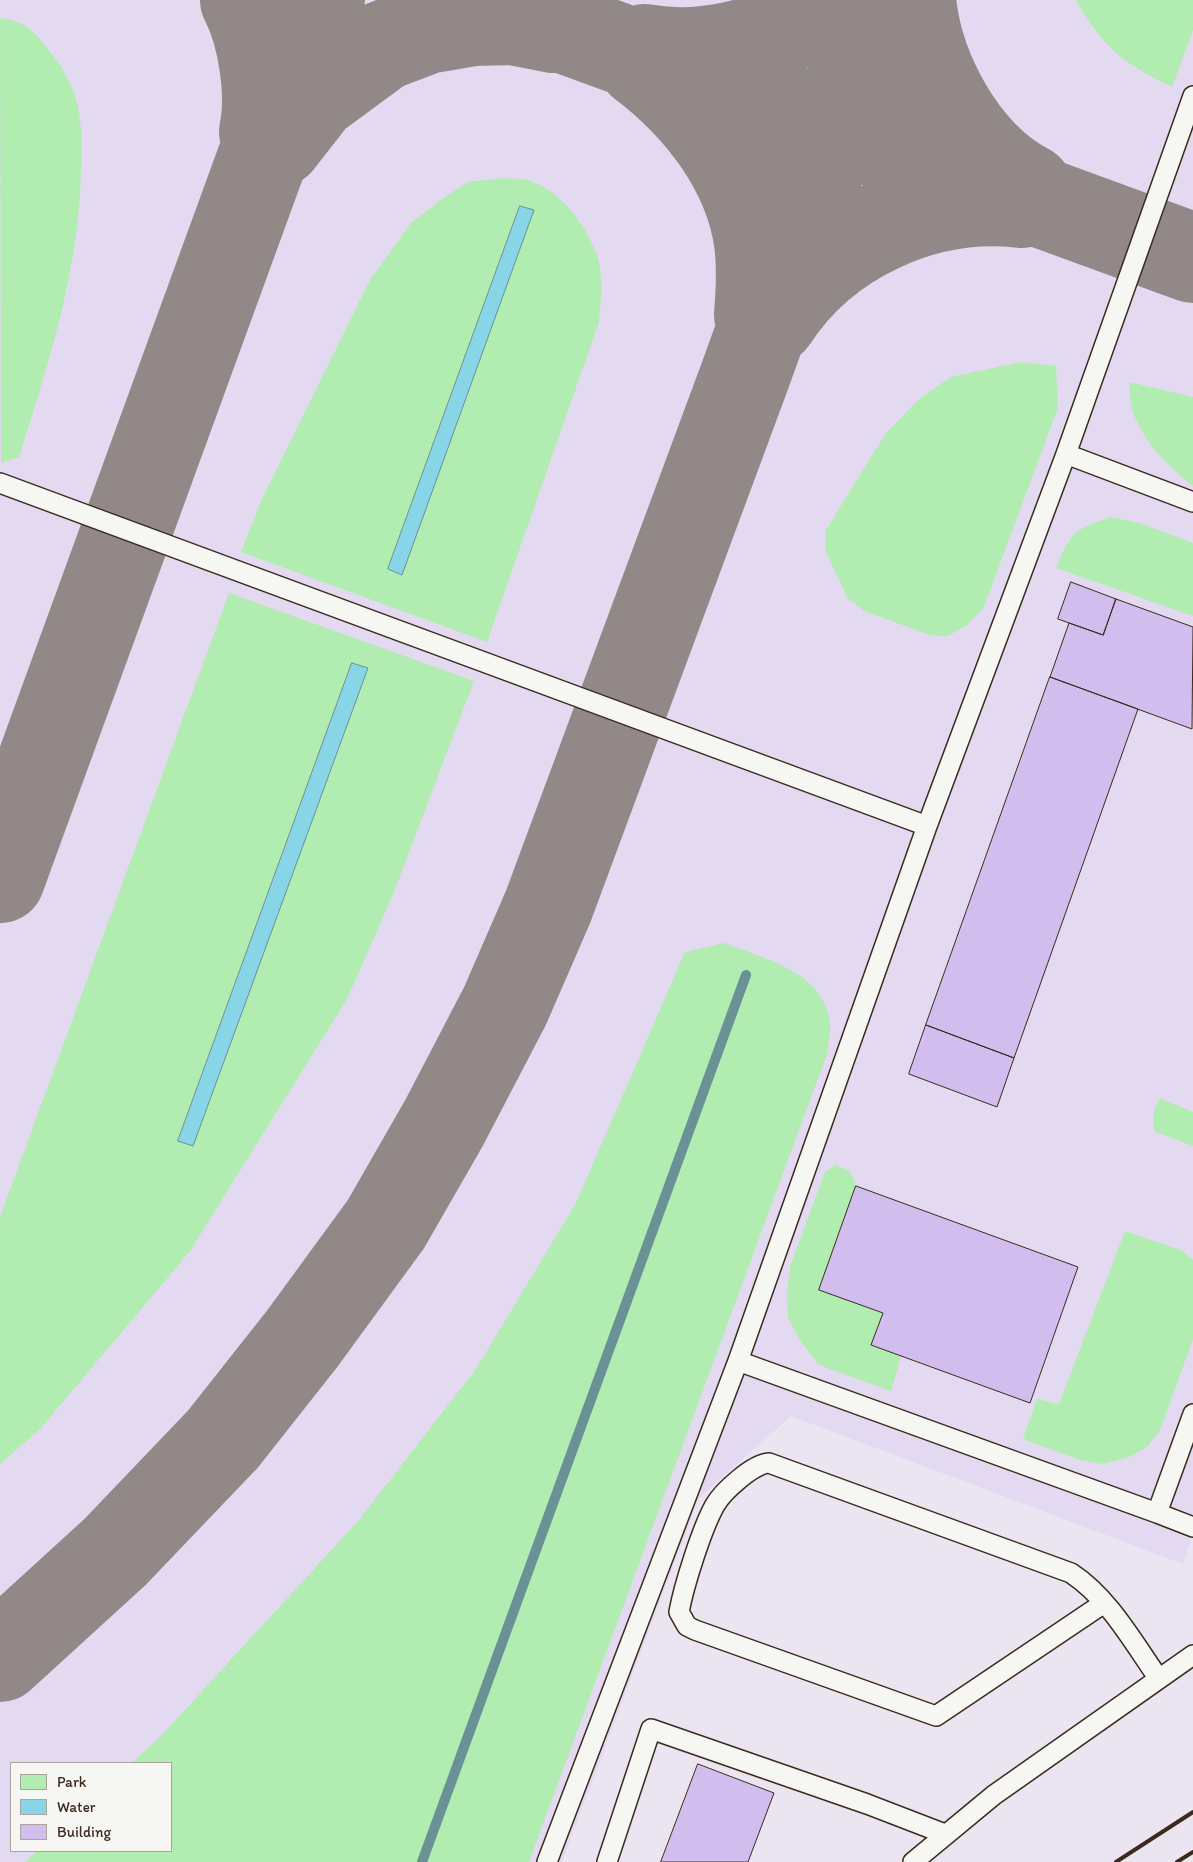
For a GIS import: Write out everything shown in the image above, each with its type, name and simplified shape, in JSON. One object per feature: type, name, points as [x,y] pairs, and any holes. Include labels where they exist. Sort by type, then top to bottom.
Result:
[{"type":"lane","points":[[547,1862],[738,1361],[927,826],[1066,454],[1193,96]]},
{"type":"lane","points":[[1066,454],[1193,502]]},
{"type":"lane","points":[[0,483],[927,826]]},
{"type":"lane","points":[[738,1361],[1193,1526]]},
{"type":"lane","points":[[1157,1513],[1193,1414]]},
{"type":"lane","points":[[1104,1603],[936,1716],[695,1630],[687,1626],[679,1612],[715,1506],[725,1492],[761,1464],[769,1463],[1071,1573],[1089,1585],[1104,1603],[1160,1679]]},
{"type":"lane","points":[[913,1862],[994,1795],[1193,1655]]},
{"type":"lane","points":[[607,1862],[651,1729],[867,1804],[945,1834]]},
{"type":"shaded area","points":[[0,0],[1193,0],[1193,1534],[1183,1564],[791,1416],[699,1498],[562,1862],[0,1862]]},
{"type":"green space","points":[[1076,0],[1193,0],[1193,30],[1172,87],[1127,62],[1105,42]]},
{"type":"green space","points":[[0,18],[16,21],[33,32],[43,42],[62,68],[76,98],[82,152],[79,211],[74,247],[68,282],[51,352],[19,457],[1,463]]},
{"type":"green space","points":[[503,178],[524,179],[542,186],[562,200],[578,219],[591,241],[599,261],[601,278],[599,322],[487,642],[241,552],[261,501],[370,280],[411,223],[468,182]],"holes":[[[533,211],[402,574],[388,569]]]},
{"type":"green space","points":[[1021,362],[1056,366],[1058,408],[983,609],[967,625],[948,636],[930,635],[864,611],[847,597],[825,550],[826,530],[886,433],[918,400],[951,377]]},
{"type":"green space","points":[[1129,382],[1193,397],[1193,486],[1165,461],[1142,432],[1132,409]]},
{"type":"green space","points":[[1111,517],[1139,523],[1193,543],[1193,616],[1056,568],[1066,546],[1075,534],[1089,525]]},
{"type":"green space","points":[[229,593],[474,681],[392,897],[347,999],[190,1251],[40,1429],[0,1464],[0,1217]],"holes":[[[352,663],[367,668],[178,1141]]]},
{"type":"green space","points":[[724,943],[790,969],[804,979],[817,991],[825,1005],[830,1023],[827,1054],[529,1862],[25,1862],[36,1852],[172,1852],[172,1762],[133,1762],[161,1736],[359,1520],[476,1369],[576,1203],[685,952]]},
{"type":"green space","points":[[1160,1098],[1193,1112],[1193,1146],[1154,1131],[1153,1114]]},
{"type":"green space","points":[[835,1165],[850,1171],[856,1186],[819,1290],[883,1313],[871,1345],[901,1356],[891,1391],[819,1365],[801,1342],[788,1318],[787,1294],[790,1267],[825,1172]]},
{"type":"green space","points":[[1125,1231],[1181,1250],[1193,1260],[1193,1339],[1160,1430],[1147,1447],[1129,1457],[1103,1464],[1080,1460],[1023,1439],[1037,1399],[1059,1404]]},
{"type":"water","points":[[520,206],[534,210],[402,575],[388,569]]},
{"type":"water","points":[[352,663],[368,668],[193,1146],[178,1141]]},
{"type":"building","points":[[1071,582],[1116,599],[1103,635],[1058,619]]},
{"type":"building","points":[[1116,599],[1193,627],[1192,729],[1050,677],[1069,623],[1103,635]]},
{"type":"building","points":[[1050,677],[1138,709],[1014,1058],[926,1025]]},
{"type":"building","points":[[926,1025],[1014,1058],[997,1107],[909,1074]]},
{"type":"building","points":[[856,1186],[1078,1267],[1030,1403],[871,1345],[883,1313],[819,1290]]},
{"type":"building","points":[[698,1764],[774,1793],[748,1862],[661,1862]]},
{"type":"waterway","points":[[422,1862],[746,975]]},
{"type":"taxiway","points":[[245,0],[257,30],[264,65],[267,100],[264,132]]},
{"type":"taxiway","points":[[0,878],[320,0]]},
{"type":"taxiway","points":[[487,0],[1193,258]]},
{"type":"taxiway","points":[[645,49],[666,52],[688,52],[731,47],[792,26],[825,9],[837,0]]},
{"type":"taxiway","points":[[0,1657],[115,1552],[223,1439],[302,1339],[386,1224],[444,1123],[505,1006],[548,907],[746,373],[880,0]]},
{"type":"taxiway","points":[[911,0],[915,27],[923,55],[934,82],[948,108],[964,133],[983,155],[1005,174],[1028,189]]},
{"type":"taxiway","points":[[278,142],[314,96],[382,46],[427,29],[474,21],[513,20],[554,28]]},
{"type":"taxiway","points":[[642,63],[683,99],[701,120],[733,165],[745,190],[759,242],[761,260],[759,315]]},
{"type":"taxiway","points":[[772,320],[794,291],[820,266],[849,244],[881,227],[915,214],[950,205],[986,202],[1022,203]]},
{"type":"railway","points":[[1116,1862],[1193,1812]]},
{"type":"railway","points":[[1177,1862],[1193,1852]]}]
